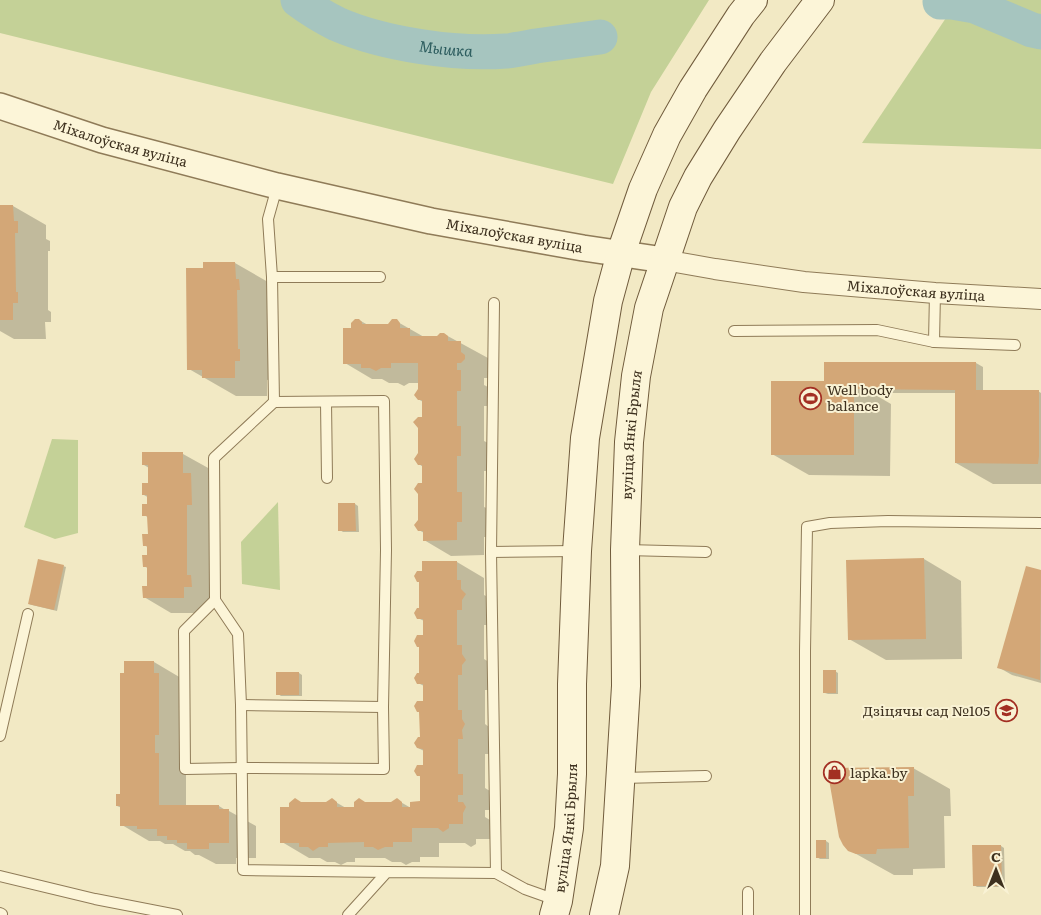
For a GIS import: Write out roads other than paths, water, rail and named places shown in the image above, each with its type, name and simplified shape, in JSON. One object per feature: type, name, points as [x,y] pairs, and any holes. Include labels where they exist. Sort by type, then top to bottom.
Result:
[{"type":"main road","name":"вуліца Янкі Брыля","points":[[556,908],[570,819],[572,684],[577,551],[585,438],[608,301],[621,253],[643,189],[668,136],[693,89],[752,0]]},
{"type":"main road","name":"вуліца Янкі Брыля","points":[[604,915],[615,866],[626,686],[625,550],[629,442],[636,376],[649,308],[683,206],[698,177],[768,70],[820,0]]},
{"type":"street","name":"Міхалоўская вуліца","points":[[0,106],[102,140],[277,186],[432,221],[583,248],[804,282],[935,293],[1041,299]]},
{"type":"lane","points":[[274,402],[272,277],[268,219],[277,186]]},
{"type":"lane","points":[[272,277],[380,277]]},
{"type":"lane","points":[[934,342],[935,293]]},
{"type":"lane","points":[[494,302],[491,552],[496,873]]},
{"type":"lane","points":[[734,331],[877,330],[934,342],[1015,346]]},
{"type":"lane","points":[[215,600],[184,631],[185,769],[242,768],[384,769],[383,707],[386,559],[384,401],[274,402],[214,458],[215,600],[238,634],[241,705],[242,768],[243,870],[496,873],[556,908]]},
{"type":"lane","points":[[326,402],[327,478]]},
{"type":"lane","points":[[805,915],[807,527],[830,523],[888,521],[1041,522]]},
{"type":"lane","points":[[625,550],[706,552]]},
{"type":"lane","points":[[491,552],[577,551]]},
{"type":"lane","points":[[0,736],[28,614]]},
{"type":"lane","points":[[241,705],[383,707]]},
{"type":"lane","points":[[620,778],[706,776]]},
{"type":"lane","points":[[348,915],[387,872]]},
{"type":"lane","points":[[0,876],[95,899],[177,915]]},
{"type":"lane","points":[[748,892],[748,915]]},
{"type":"water","points":[[925,0],[972,0],[963,7],[946,12],[934,10],[929,7]]},
{"type":"waterway","name":"Мышка","points":[[298,0],[337,24],[355,31],[398,42],[443,49],[486,52],[506,51],[600,37]]},
{"type":"waterway","name":"Мышка","points":[[940,2],[975,6],[1041,32]]},
{"type":"place","name":"Well body balance","points":[[811,398]]},
{"type":"place","name":"Дзіцячы сад №105","points":[[1006,711]]},
{"type":"place","name":"lapka.by","points":[[834,773]]}]
